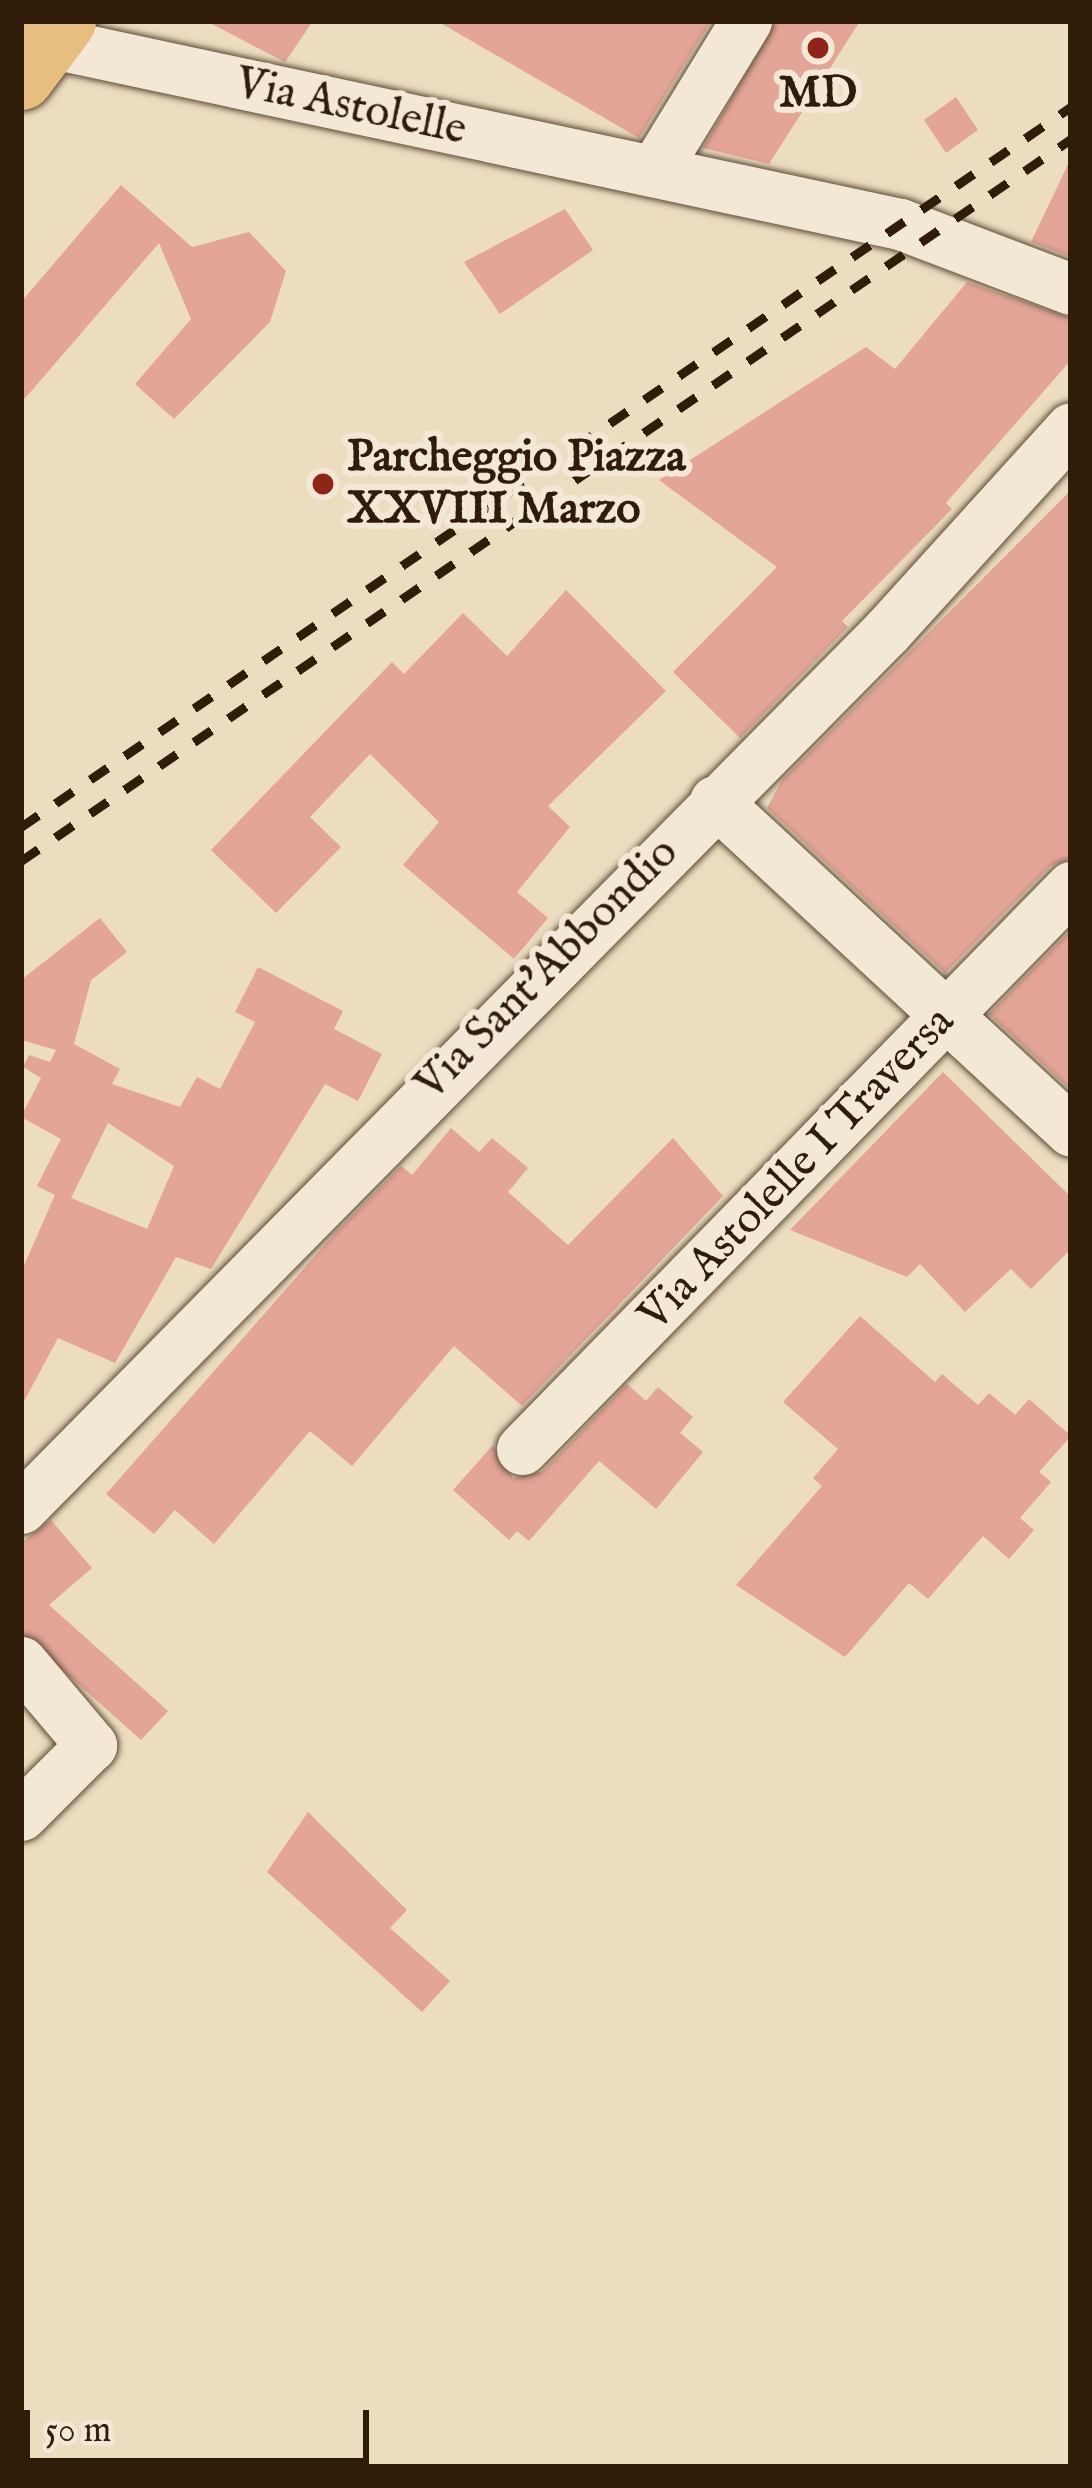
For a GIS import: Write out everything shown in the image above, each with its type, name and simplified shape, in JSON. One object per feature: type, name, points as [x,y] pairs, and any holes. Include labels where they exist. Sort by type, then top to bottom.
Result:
[{"type":"street","points":[[654,171],[746,21]]},
{"type":"street","name":"Via Astolelle","points":[[44,47],[900,224],[1071,290]]},
{"type":"street","name":"Via Sant'Abbondio","points":[[21,1508],[715,801],[1071,428]]},
{"type":"street","points":[[715,801],[1071,1131]]},
{"type":"street","name":"Via Astolelle I Traversa","points":[[522,1449],[1071,886]]},
{"type":"street","points":[[21,1662],[91,1745],[21,1815]]},
{"type":"building","points":[[206,21],[313,21],[285,62]]},
{"type":"building","points":[[437,21],[711,21],[639,138]]},
{"type":"building","points":[[776,21],[860,21],[769,164],[703,148]]},
{"type":"building","points":[[956,97],[978,130],[946,153],[924,120]]},
{"type":"building","points":[[1071,158],[1071,257],[1031,242]]},
{"type":"building","points":[[121,185],[192,247],[249,232],[286,271],[270,322],[174,419],[135,384],[191,319],[159,243],[21,403],[21,302]]},
{"type":"building","points":[[565,209],[593,250],[500,314],[464,262]]},
{"type":"building","points":[[967,282],[1071,318],[1071,360],[946,503],[952,509],[842,621],[848,627],[740,738],[673,672],[777,567],[659,480],[866,347],[895,369]]},
{"type":"building","points":[[1071,490],[1071,858],[1050,866],[945,973],[767,808],[782,780]]},
{"type":"building","points":[[566,590],[666,691],[548,806],[570,827],[517,892],[548,918],[514,959],[403,865],[439,822],[370,754],[310,817],[341,847],[276,913],[211,850],[392,662],[404,674],[463,613],[507,656]]},
{"type":"building","points":[[100,918],[127,952],[91,980],[74,1044],[120,1069],[112,1084],[180,1107],[197,1077],[220,1089],[255,1022],[235,1012],[258,967],[343,1011],[334,1029],[382,1054],[358,1101],[325,1084],[211,1269],[176,1257],[115,1363],[58,1338],[21,1407],[21,1272],[55,1195],[37,1186],[61,1139],[21,1117],[41,1078],[23,1067],[29,1055],[50,1062],[56,1050],[21,1040],[21,980]],"holes":[[[108,1123],[174,1166],[147,1229],[71,1198]]]},
{"type":"building","points":[[1071,930],[1071,1090],[989,1014]]},
{"type":"building","points":[[943,1072],[1071,1197],[1071,1249],[1031,1289],[1011,1269],[965,1312],[920,1264],[907,1277],[790,1230]]},
{"type":"building","points":[[451,1128],[479,1152],[492,1138],[528,1168],[508,1192],[568,1245],[673,1138],[723,1196],[522,1406],[454,1346],[352,1466],[310,1431],[214,1544],[175,1510],[154,1534],[106,1494],[336,1232],[401,1166],[412,1175]]},
{"type":"building","points":[[860,1316],[935,1382],[942,1374],[978,1405],[989,1393],[1015,1415],[1029,1399],[1071,1436],[1039,1472],[1051,1482],[1020,1518],[1034,1530],[1009,1559],[983,1536],[928,1599],[909,1583],[845,1657],[736,1585],[822,1486],[813,1478],[838,1449],[783,1402]]},
{"type":"building","points":[[627,1384],[646,1401],[658,1387],[693,1417],[680,1433],[703,1452],[656,1509],[599,1461],[529,1541],[517,1531],[509,1540],[453,1490],[493,1445],[513,1478],[543,1471]]},
{"type":"building","points":[[51,1520],[92,1568],[49,1605],[168,1711],[141,1740],[21,1633],[21,1543]]},
{"type":"building","points":[[308,1812],[407,1910],[390,1928],[450,1981],[422,2012],[267,1872]]},
{"type":"railway","points":[[21,827],[1071,107]]},
{"type":"railway","points":[[21,861],[1071,139]]},
{"type":"place","name":"MD","points":[[818,48]]},
{"type":"place","name":"Parcheggio Piazza XXVIII Marzo","points":[[323,484]]}]
